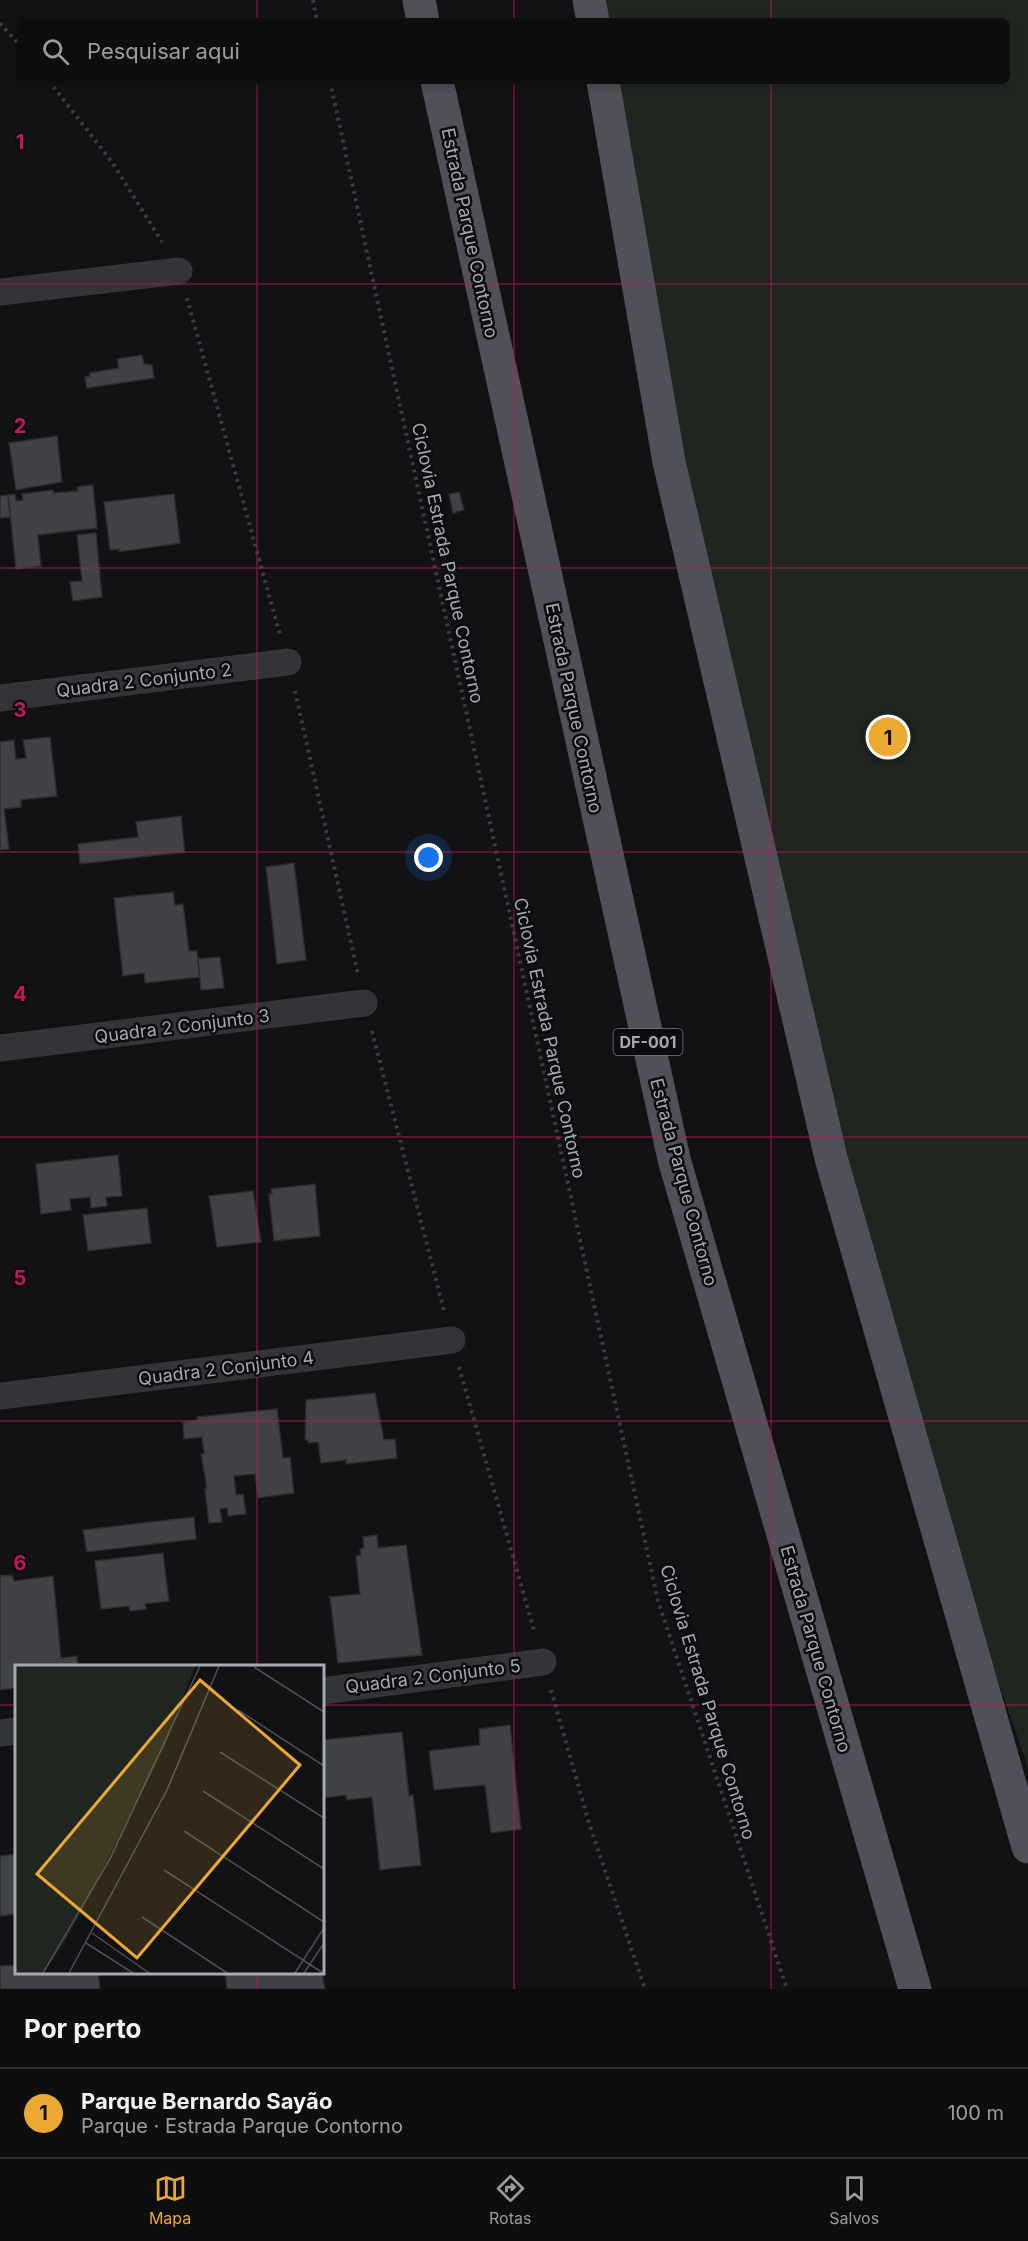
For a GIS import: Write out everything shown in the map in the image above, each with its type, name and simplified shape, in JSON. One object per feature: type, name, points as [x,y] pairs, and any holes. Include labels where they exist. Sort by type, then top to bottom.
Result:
[{"type":"main road","points":[[419,0],[422,18]]},
{"type":"main road","points":[[589,0],[592,18]]},
{"type":"main road","name":"Estrada Parque Contorno","points":[[437,84],[674,1159],[915,1989]]},
{"type":"main road","points":[[604,84],[669,462],[831,1158],[1028,1847]]},
{"type":"street","points":[[0,292],[179,271]]},
{"type":"street","name":"Quadra 2 Conjunto 2","points":[[0,698],[288,662]]},
{"type":"street","name":"Quadra 2 Conjunto 3","points":[[0,1048],[364,1003]]},
{"type":"street","name":"Quadra 2 Conjunto 4","points":[[0,1396],[452,1340]]},
{"type":"street","name":"Quadra 2 Conjunto 5","points":[[324,1691],[543,1662]]},
{"type":"street","points":[[0,1733],[15,1731]]},
{"type":"path","points":[[313,0],[316,18]]},
{"type":"path","points":[[0,23],[18,44]]},
{"type":"path","points":[[51,84],[112,162],[179,271],[288,662],[364,1003],[452,1340],[589,1823],[645,1989]]},
{"type":"path","name":"Ciclovia Estrada Parque Contorno","points":[[331,84],[658,1601],[787,1989]]},
{"type":"shaded area","points":[[579,0],[1028,0],[1028,1767],[897,1393],[598,84],[1010,84],[1010,18],[582,18]]},
{"type":"building","points":[[142,355],[144,364],[152,365],[154,378],[87,388],[85,377],[90,376],[90,373],[119,368],[117,359]]},
{"type":"building","points":[[57,436],[62,482],[16,490],[9,443]]},
{"type":"building","points":[[93,485],[97,528],[38,535],[41,566],[16,569],[8,495],[15,494],[16,501],[23,500],[22,494],[53,490],[53,493],[78,491],[77,487]]},
{"type":"building","points":[[459,492],[464,510],[453,513],[449,494]]},
{"type":"building","points":[[174,494],[180,543],[119,552],[119,549],[110,550],[104,502]]},
{"type":"building","points":[[8,495],[10,517],[0,518],[0,496]]},
{"type":"building","points":[[96,533],[102,597],[73,601],[70,582],[82,581],[77,535]]},
{"type":"building","points":[[50,737],[57,796],[21,800],[21,807],[4,809],[9,849],[0,850],[0,742],[14,740],[16,759],[26,758],[23,740]]},
{"type":"building","points":[[181,816],[185,852],[80,864],[78,844],[138,837],[136,822]]},
{"type":"building","points":[[294,863],[306,960],[277,964],[266,867]]},
{"type":"building","points":[[173,892],[175,905],[183,904],[189,951],[197,951],[200,977],[145,983],[144,973],[123,976],[114,898]]},
{"type":"building","points":[[220,957],[224,988],[201,990],[198,959]]},
{"type":"building","points":[[118,1155],[122,1196],[106,1197],[107,1206],[91,1208],[90,1197],[70,1199],[71,1210],[41,1214],[36,1164]]},
{"type":"building","points":[[315,1184],[320,1236],[274,1241],[269,1194],[272,1194],[271,1189]]},
{"type":"building","points":[[253,1191],[261,1242],[217,1247],[209,1196]]},
{"type":"building","points":[[147,1208],[151,1243],[88,1251],[83,1215]]},
{"type":"building","points":[[375,1393],[384,1440],[395,1439],[397,1458],[346,1464],[346,1460],[321,1463],[318,1442],[308,1443],[308,1440],[305,1440],[306,1400]]},
{"type":"building","points":[[277,1409],[283,1458],[290,1457],[294,1493],[258,1498],[255,1474],[234,1476],[236,1495],[243,1494],[246,1514],[228,1516],[227,1508],[220,1509],[222,1522],[209,1523],[205,1489],[207,1488],[201,1454],[204,1454],[202,1437],[184,1439],[183,1422],[197,1420],[197,1417]]},
{"type":"building","points":[[194,1517],[196,1539],[87,1552],[83,1530]]},
{"type":"building","points":[[377,1535],[378,1548],[406,1545],[422,1655],[338,1663],[330,1597],[360,1594],[356,1556],[361,1555],[360,1549],[364,1548],[363,1537]]},
{"type":"building","points":[[163,1553],[169,1601],[145,1604],[146,1609],[130,1611],[129,1606],[101,1609],[95,1561]]},
{"type":"building","points":[[12,1575],[14,1581],[53,1576],[61,1658],[77,1656],[78,1665],[15,1665],[15,1688],[0,1690],[0,1576]]},
{"type":"building","points":[[510,1725],[521,1829],[491,1833],[485,1785],[434,1790],[429,1751],[480,1745],[479,1729]]},
{"type":"building","points":[[402,1732],[409,1796],[413,1795],[421,1865],[380,1870],[372,1797],[347,1800],[346,1795],[324,1798],[324,1740]]},
{"type":"building","points":[[15,1854],[15,1914],[0,1916],[0,1856]]},
{"type":"building","points":[[15,1965],[15,1974],[98,1974],[100,1989],[0,1989],[0,1966]]},
{"type":"building","points":[[225,1974],[322,1974],[325,1989],[227,1989]]},
{"type":"place","name":"Parque Bernardo Sayão","points":[[888,737]]}]
